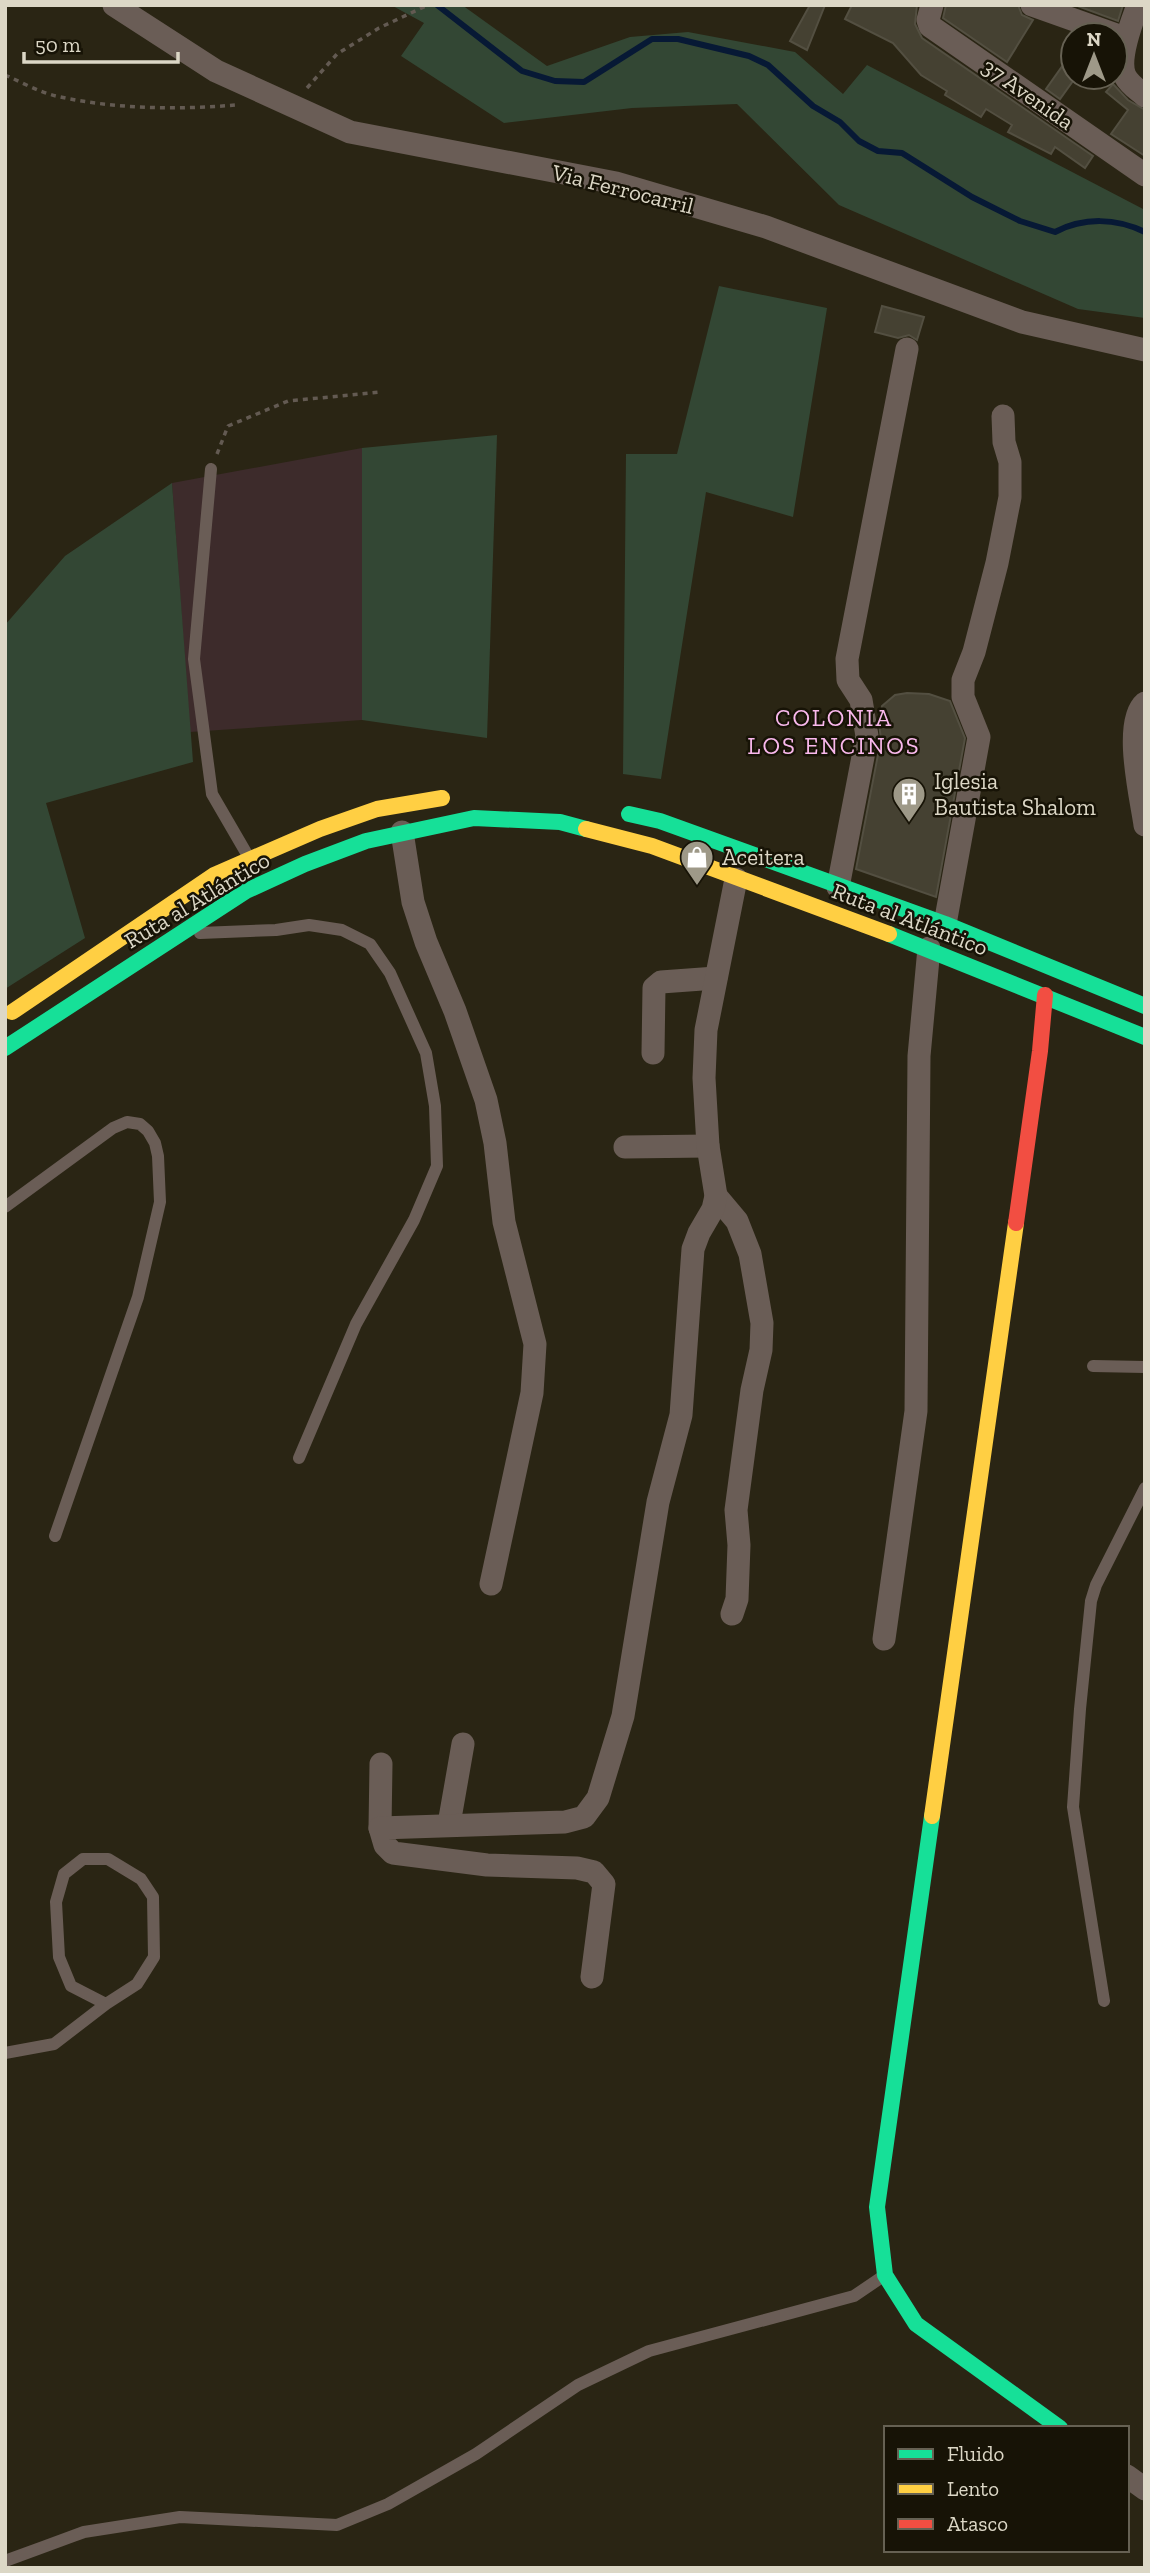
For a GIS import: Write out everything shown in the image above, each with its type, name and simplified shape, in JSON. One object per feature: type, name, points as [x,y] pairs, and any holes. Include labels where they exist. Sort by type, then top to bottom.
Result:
[{"type":"main road","name":"Ruta al Atlántico","points":[[5,1016],[214,875],[320,829],[377,809],[459,795]]},
{"type":"main road","name":"Ruta al Atlántico","points":[[611,810],[660,821],[945,924],[1145,1006]]},
{"type":"main road","name":"Ruta al Atlántico","points":[[5,1048],[246,891],[293,869],[366,841],[474,818],[560,822],[652,846],[929,948],[1145,1037]]},
{"type":"main road","points":[[1045,995],[1040,1051],[877,2207],[885,2275],[916,2324],[1057,2426]]},
{"type":"street","name":"Via Ferrocarril","points":[[114,5],[216,71],[350,132],[615,183],[766,226],[1022,323],[1145,350]]},
{"type":"street","name":"37 Avenida","points":[[932,5],[928,24],[1145,175]]},
{"type":"street","points":[[1032,5],[1077,21]]},
{"type":"street","points":[[1129,28],[1138,5]]},
{"type":"street","points":[[1129,81],[1145,96]]},
{"type":"street","points":[[838,887],[867,736],[861,701],[848,680],[847,659],[907,349]]},
{"type":"street","points":[[945,924],[979,737],[963,697],[963,680],[974,652],[997,563],[1010,497],[1010,462],[1004,442],[1003,416]]},
{"type":"street","points":[[1145,703],[1139,709],[1133,733],[1145,825]]},
{"type":"street","points":[[402,832],[414,902],[426,942],[455,1011],[486,1100],[495,1143],[504,1222],[535,1345],[532,1393],[491,1584]]},
{"type":"street","points":[[380,1828],[565,1822],[584,1817],[598,1798],[624,1716],[658,1502],[681,1415],[693,1249],[713,1209],[716,1196],[708,1146],[704,1078],[706,1030],[736,879]]},
{"type":"street","points":[[884,1639],[916,1411],[919,1056],[929,948]]},
{"type":"street","points":[[653,1053],[654,988],[661,982],[716,978]]},
{"type":"street","points":[[625,1147],[708,1146]]},
{"type":"street","points":[[716,1196],[737,1221],[750,1254],[762,1323],[761,1350],[752,1390],[736,1510],[739,1545],[737,1599],[732,1614]]},
{"type":"street","points":[[449,1824],[463,1744]]},
{"type":"street","points":[[381,1764],[380,1828],[385,1845],[393,1853],[487,1865],[577,1868],[594,1872],[604,1884],[592,1977]]},
{"type":"street","points":[[1129,2477],[1145,2489]]},
{"type":"lane","points":[[211,469],[194,659],[212,794],[251,860]]},
{"type":"lane","points":[[179,933],[276,930],[309,925],[342,930],[370,944],[383,963],[426,1053],[435,1106],[437,1166],[415,1220],[356,1324],[299,1458]]},
{"type":"lane","points":[[5,1207],[113,1128],[127,1122],[140,1124],[155,1143],[160,1202],[138,1297],[55,1536]]},
{"type":"lane","points":[[1093,1366],[1145,1367]]},
{"type":"lane","points":[[1104,2001],[1073,1807],[1080,1709],[1091,1601],[1096,1585],[1145,1488]]},
{"type":"lane","points":[[5,2053],[54,2044],[137,1984],[155,1957],[153,1897],[141,1879],[108,1858],[83,1858],[64,1874],[56,1902],[59,1957],[71,1986],[106,2004]]},
{"type":"lane","points":[[5,2561],[84,2532],[180,2517],[337,2525],[388,2504],[476,2454],[578,2385],[649,2351],[854,2296],[885,2275]]},
{"type":"path","points":[[283,101],[306,88],[337,54],[379,28],[428,5]]},
{"type":"path","points":[[5,75],[53,96],[120,105],[213,107],[241,104]]},
{"type":"path","points":[[211,469],[228,426],[288,401],[381,392]]},
{"type":"shaded area","points":[[362,448],[362,720],[190,732],[172,483]]},
{"type":"green space","points":[[391,5],[462,5],[547,66],[630,37],[688,32],[795,52],[843,94],[867,65],[1145,210],[1145,318],[1078,309],[839,205],[737,104],[632,108],[504,123],[401,56],[424,23]]},
{"type":"green space","points":[[719,286],[827,308],[793,517],[706,492],[661,779],[623,774],[626,454],[677,454]]},
{"type":"green space","points":[[497,435],[487,738],[362,720],[362,448]]},
{"type":"green space","points":[[172,483],[193,762],[46,803],[85,938],[5,989],[5,625],[65,556]]},
{"type":"building","points":[[810,5],[825,5],[807,50],[790,41]]},
{"type":"building","points":[[852,5],[917,5],[915,24],[922,38],[1093,156],[1085,168],[1055,147],[1051,154],[1008,132],[1012,125],[986,109],[981,117],[945,95],[947,91],[921,75],[893,43],[845,19]]},
{"type":"building","points":[[946,5],[1018,5],[1022,15],[1033,20],[1007,62],[943,18]]},
{"type":"building","points":[[1075,5],[1123,5],[1118,21]]},
{"type":"building","points":[[1059,71],[1059,91],[1066,91],[1060,99],[1046,89]]},
{"type":"building","points":[[1120,91],[1128,100],[1145,110],[1145,156],[1111,134],[1128,110],[1106,92]]},
{"type":"building","points":[[882,306],[924,317],[917,340],[909,335],[898,338],[875,332]]},
{"type":"building","points":[[929,694],[950,701],[965,738],[936,897],[856,869],[881,739],[879,724],[882,706],[895,695]]},
{"type":"waterway","points":[[437,5],[522,71],[555,81],[584,82],[652,39],[678,39],[749,56],[768,65],[813,106],[840,122],[859,141],[878,151],[902,153],[972,197],[1020,221],[1055,232],[1077,224],[1100,221],[1123,224],[1145,232]]},
{"type":"traffic: fast","points":[[629,814],[660,821],[945,924],[1145,1006]]},
{"type":"traffic: fast","points":[[5,1048],[246,891],[305,864],[366,841],[474,818],[560,822],[586,829]]},
{"type":"traffic: fast","points":[[889,934],[1145,1037]]},
{"type":"traffic: fast","points":[[932,1816],[877,2207],[885,2275],[916,2324],[1057,2426]]},
{"type":"traffic: slow","points":[[12,1012],[214,875],[320,829],[377,809],[442,798]]},
{"type":"traffic: slow","points":[[586,829],[652,846],[889,934]]},
{"type":"traffic: slow","points":[[932,1816],[1016,1223]]},
{"type":"traffic: jam","points":[[1016,1223],[1040,1051],[1045,995]]},
{"type":"place","name":"Iglesia Bautista Shalom","points":[[909,824]]},
{"type":"place","name":"Aceitera","points":[[697,887]]},
{"type":"district","name":"COLONIA LOS ENCINOS","points":[[834,732]]}]
